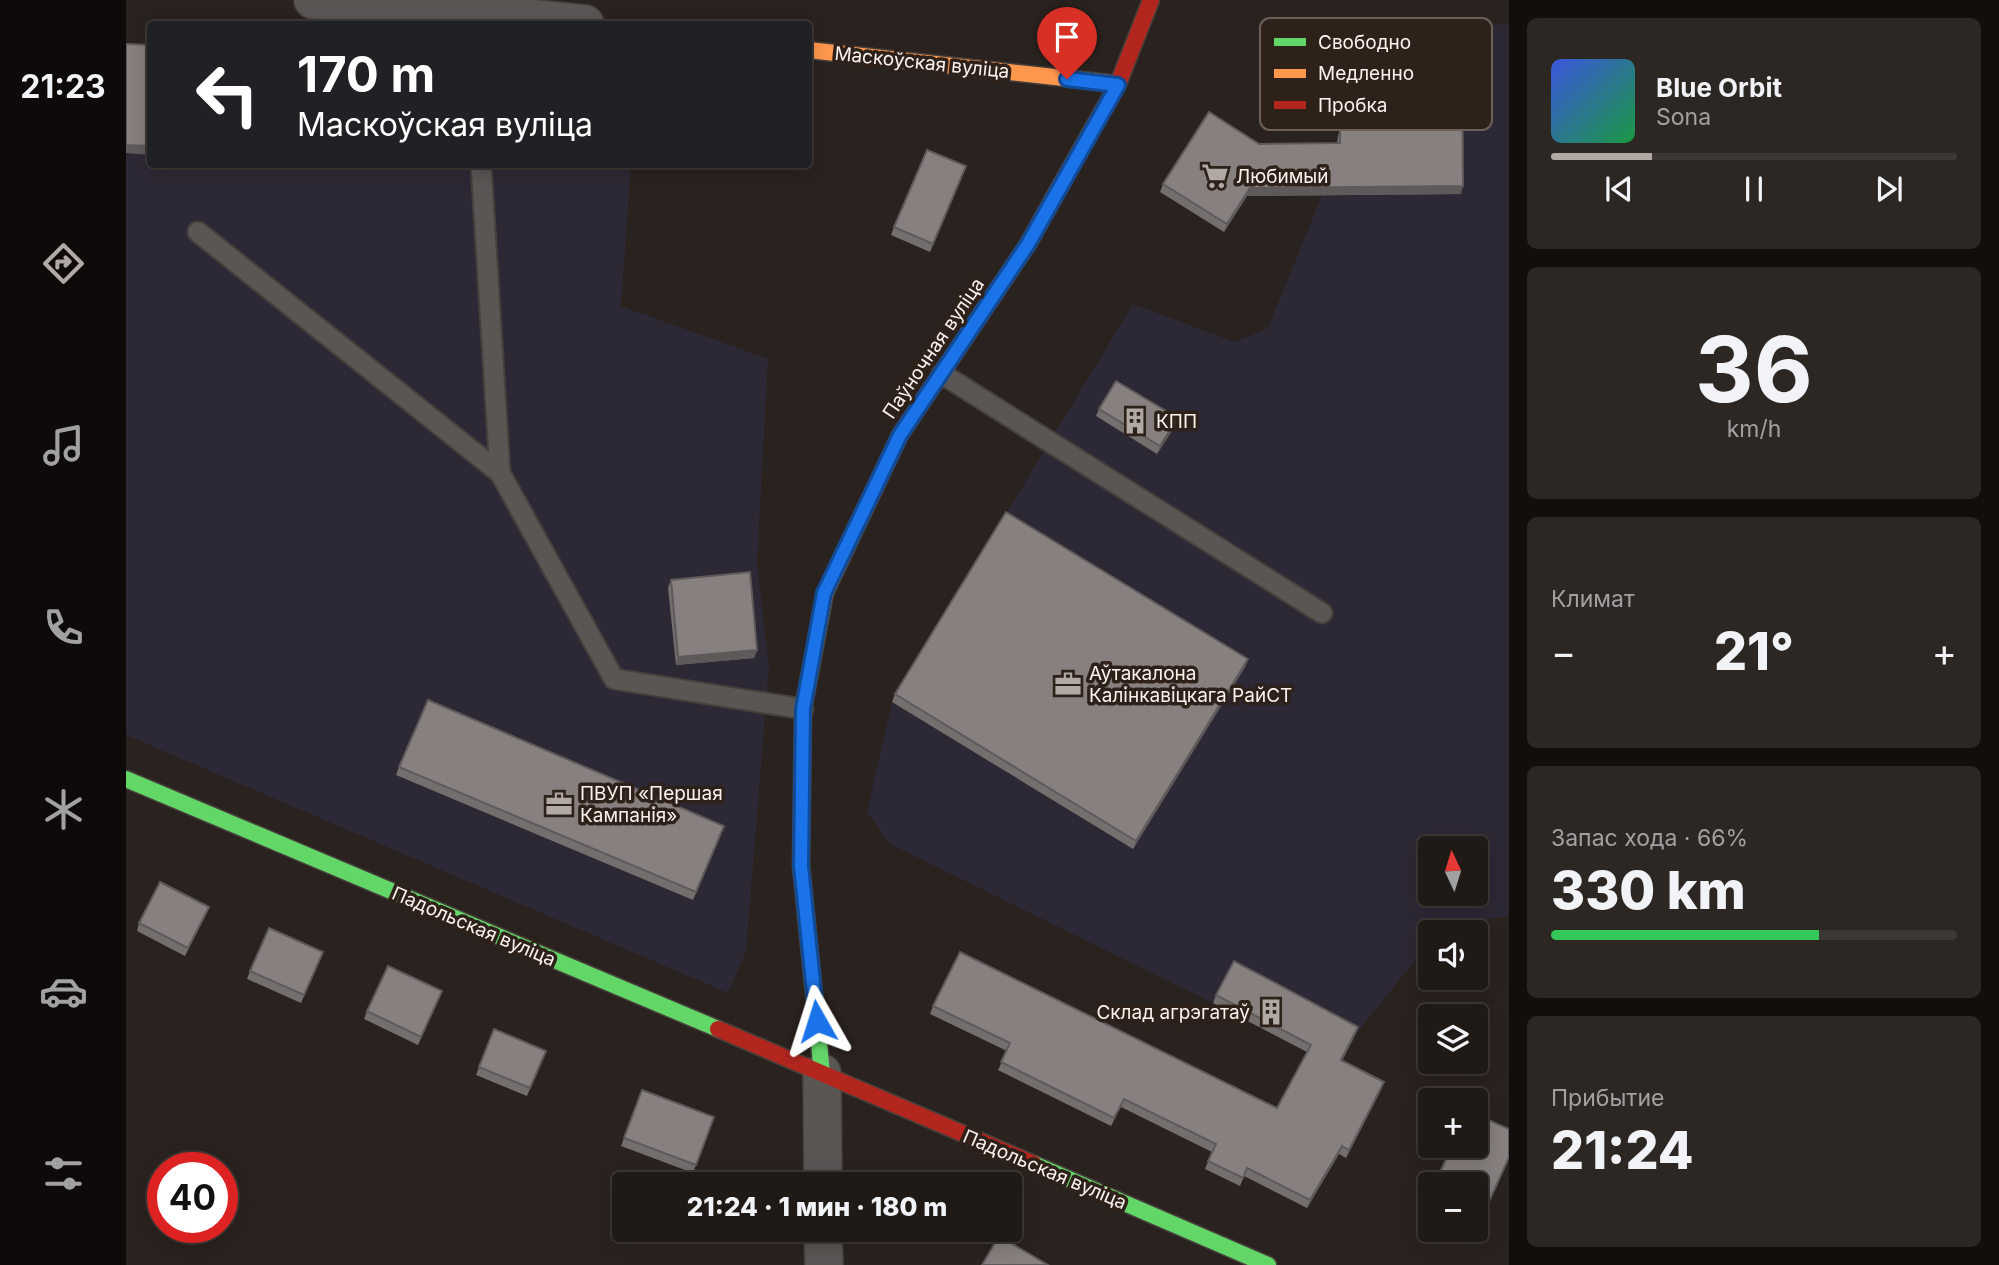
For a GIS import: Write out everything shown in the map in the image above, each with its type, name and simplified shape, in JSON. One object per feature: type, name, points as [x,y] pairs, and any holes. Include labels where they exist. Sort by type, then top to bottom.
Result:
[{"type":"street","points":[[313,0],[472,18],[528,21]]},
{"type":"street","name":"Паўночная вуліца","points":[[822,1073],[801,866],[803,709],[824,593],[900,435],[1028,244],[1118,85],[1151,0]]},
{"type":"street","name":"Маскоўская вуліца","points":[[812,50],[1118,85]]},
{"type":"street","name":"Падольская вуліца","points":[[126,779],[1268,1265]]},
{"type":"street","points":[[822,1073],[823,1172]]},
{"type":"street","points":[[823,1242],[824,1265]]},
{"type":"lane","points":[[481,168],[500,472]]},
{"type":"lane","points":[[198,232],[500,472],[614,678],[803,709]]},
{"type":"lane","points":[[942,374],[1322,612]]},
{"type":"shaded area","name":"Аўтакалона Калінкавіцкага РайСТ","points":[[1509,24],[1509,916],[1483,920],[1418,920],[1418,957],[1359,1030],[1338,1068],[1213,1003],[890,844],[867,812],[892,702],[1133,304],[1235,342],[1268,328],[1322,195],[1375,130],[1492,130],[1492,25]]},
{"type":"shaded area","name":"ПВУП «Першая Кампанія»","points":[[126,52],[147,53],[147,168],[631,168],[621,306],[768,359],[757,563],[769,666],[746,952],[728,993],[126,735]]},
{"type":"building","points":[[126,44],[147,45],[147,146],[126,145]]},
{"type":"building","points":[[1209,112],[1259,144],[1340,143],[1340,130],[1463,130],[1463,186],[1250,188],[1227,224],[1163,184]]},
{"type":"building","points":[[927,150],[966,166],[933,244],[894,227]]},
{"type":"building","name":"КПП","points":[[1116,381],[1178,418],[1160,446],[1099,409]]},
{"type":"building","name":"Аўтакалона Калінкавіцкага РайСТ","points":[[1006,512],[1248,659],[1136,841],[895,694]]},
{"type":"building","points":[[750,572],[757,650],[678,657],[671,580]]},
{"type":"building","name":"ПВУП «Першая Кампанія»","points":[[428,700],[724,826],[696,892],[399,767]]},
{"type":"building","points":[[160,882],[209,907],[188,948],[139,923]]},
{"type":"building","points":[[269,928],[323,952],[304,995],[250,971]]},
{"type":"building","points":[[960,952],[1277,1108],[1311,1045],[1216,995],[1234,961],[1358,1027],[1341,1060],[1384,1082],[1349,1150],[1342,1146],[1310,1200],[1247,1168],[1243,1178],[1208,1161],[1216,1144],[1124,1099],[1114,1118],[1001,1062],[1010,1043],[933,1006]]},
{"type":"building","points":[[388,966],[442,991],[421,1037],[367,1011]]},
{"type":"building","points":[[494,1029],[546,1051],[530,1088],[479,1067]]},
{"type":"building","points":[[642,1090],[714,1117],[696,1165],[624,1138]]},
{"type":"building","points":[[1488,1120],[1509,1129],[1509,1157],[1488,1204],[1488,1172],[1440,1172],[1447,1158],[1488,1158]]},
{"type":"building","points":[[995,1242],[1009,1242],[1048,1265],[982,1265]]},
{"type":"traffic: fast","points":[[809,678],[803,709],[801,866],[822,1073]]},
{"type":"traffic: fast","points":[[126,779],[718,1029]]},
{"type":"traffic: fast","points":[[1034,1164],[1268,1265]]},
{"type":"traffic: slow","points":[[812,50],[1118,84]]},
{"type":"traffic: slow","points":[[809,678],[825,593],[900,435],[1028,244],[1062,183]]},
{"type":"traffic: jam","points":[[1062,183],[1118,84],[1151,0]]},
{"type":"traffic: jam","points":[[718,1029],[1034,1164]]},
{"type":"place","name":"Любимый","points":[[1215,176]]},
{"type":"place","name":"КПП","points":[[1135,421]]},
{"type":"place","name":"Аўтакалона Калінкавіцкага РайСТ","points":[[1068,684]]},
{"type":"place","name":"ПВУП «Першая Кампанія»","points":[[559,804]]},
{"type":"place","name":"Склад агрэгатаў","points":[[1271,1012]]},
{"type":"route","points":[[817,1021],[801,866],[803,709],[824,593],[900,435],[1028,244],[1118,85],[1067,79]]}]
